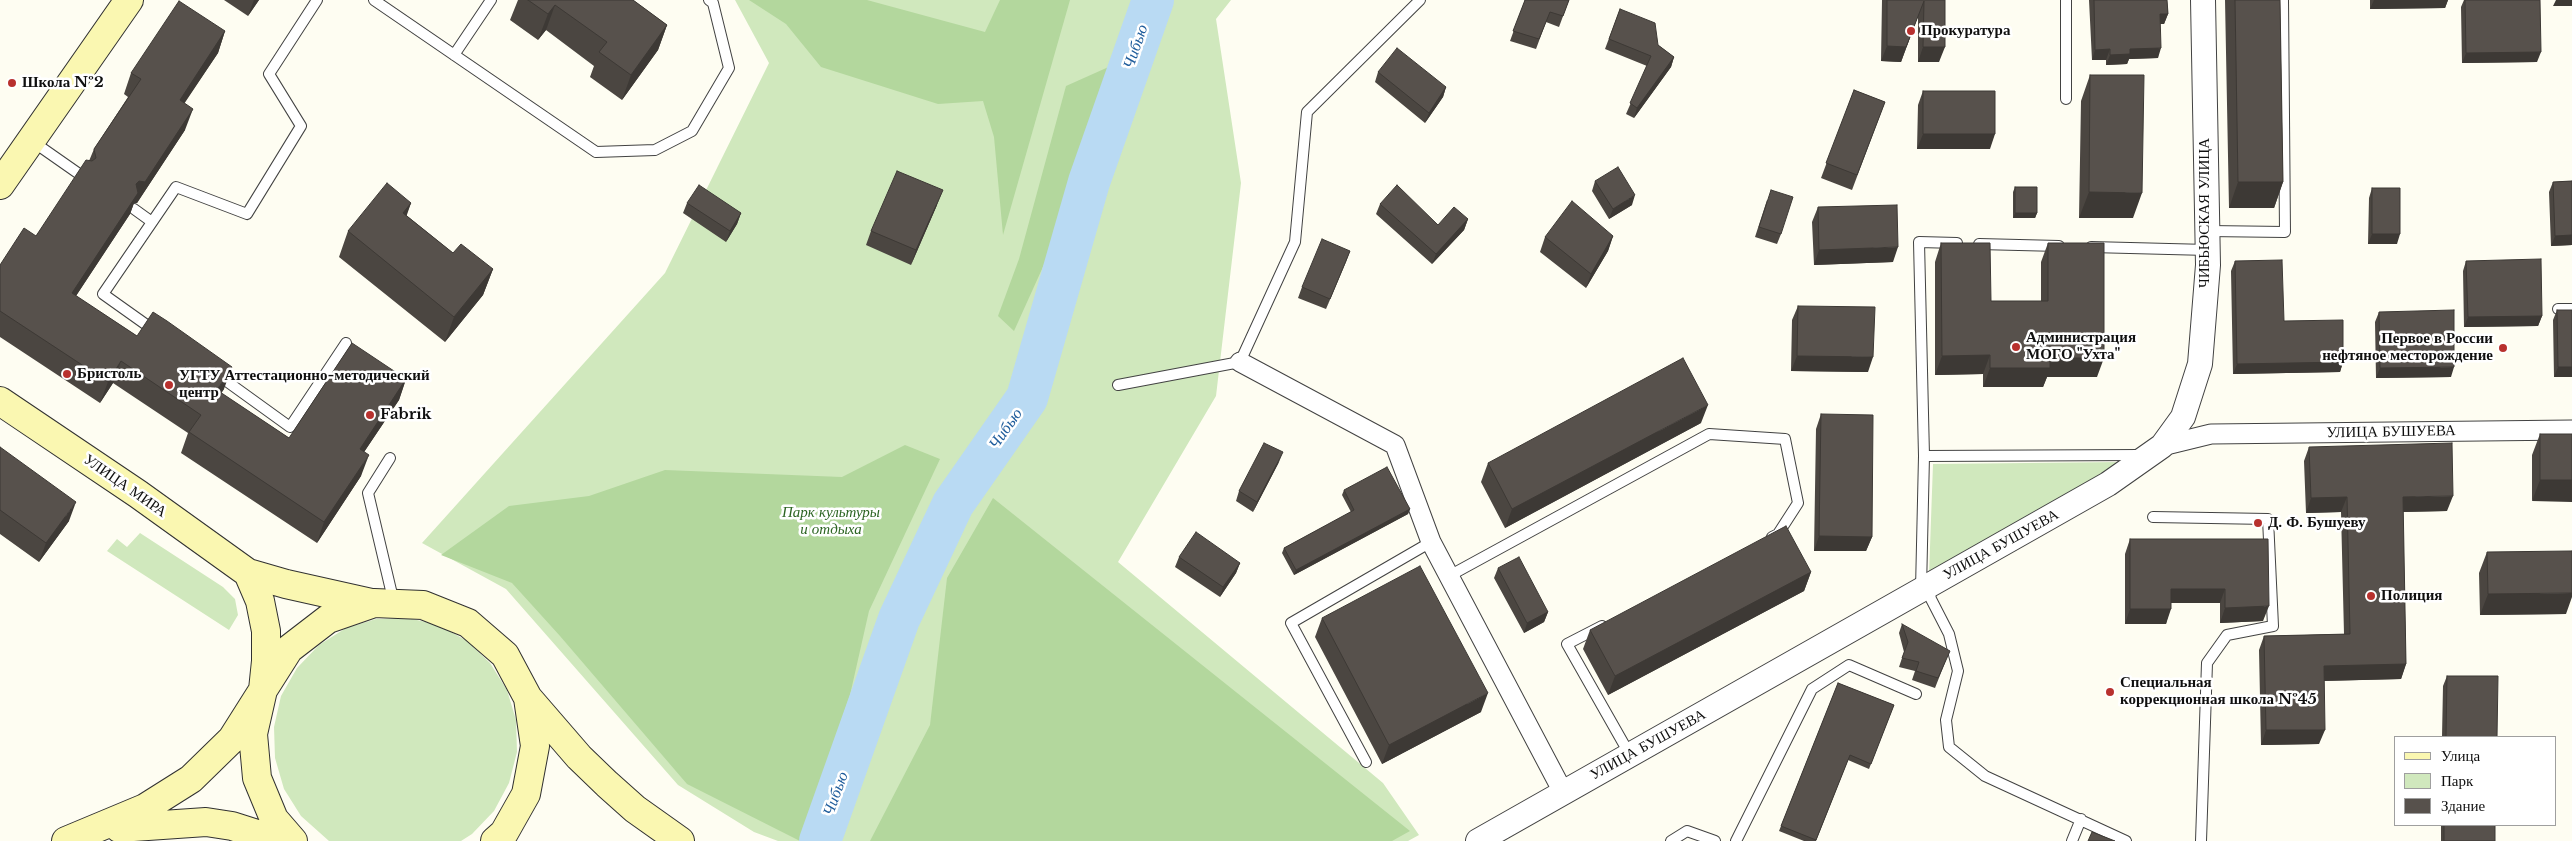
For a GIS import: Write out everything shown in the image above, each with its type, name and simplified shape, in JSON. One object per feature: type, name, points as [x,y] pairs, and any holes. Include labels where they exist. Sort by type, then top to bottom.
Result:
[{"type":"main road","points":[[0,185],[128,0]]},
{"type":"main road","name":"УЛИЦА МИРА","points":[[0,401],[138,494],[248,573],[286,584],[384,604]]},
{"type":"main road","points":[[248,573],[260,601],[266,631],[266,661],[263,690],[253,734],[257,778],[274,819],[294,841]]},
{"type":"main road","points":[[66,841],[145,808],[191,779],[232,739],[289,649],[328,619],[384,604],[422,605],[468,623],[504,655],[528,698],[579,757],[635,809],[680,841]]},
{"type":"main road","points":[[495,841],[504,833],[526,794],[536,746],[528,698]]},
{"type":"main road","points":[[95,830],[151,824],[206,822],[232,826],[279,841]]},
{"type":"street","name":"ЧИБЬЮСКАЯ УЛИЦА","points":[[2156,450],[2183,417],[2200,364],[2212,238],[2203,0]]},
{"type":"street","points":[[1240,362],[1395,445],[1431,542],[1564,792]]},
{"type":"street","name":"УЛИЦА БУШУЕВА","points":[[1478,841],[1499,835],[1564,792],[2108,484],[2156,450],[2211,434],[2572,430]]},
{"type":"lane","points":[[165,338],[103,294],[176,187],[247,214],[301,126],[269,74],[317,0]]},
{"type":"lane","points":[[374,0],[596,152],[654,150],[692,131],[729,68],[713,3],[709,0]]},
{"type":"lane","points":[[454,54],[491,0]]},
{"type":"lane","points":[[1118,385],[1240,362],[1295,242],[1307,112],[1420,0]]},
{"type":"lane","points":[[2066,0],[2066,99]]},
{"type":"lane","points":[[2084,247],[2285,232],[2283,0]]},
{"type":"lane","points":[[31,140],[82,176]]},
{"type":"lane","points":[[134,209],[152,222]]},
{"type":"lane","points":[[2066,246],[1919,242],[1925,588],[1949,634],[1958,671],[1946,720],[1949,747],[1985,776],[2126,841]]},
{"type":"lane","points":[[2558,309],[2572,309]]},
{"type":"lane","points":[[212,371],[290,427],[346,343]]},
{"type":"lane","points":[[1449,576],[1708,434],[1785,440],[1798,503],[1778,534],[1760,543]]},
{"type":"lane","points":[[1924,456],[2156,450]]},
{"type":"lane","points":[[384,604],[368,493],[390,458]]},
{"type":"lane","points":[[2153,517],[2268,519],[2273,626],[2227,635],[2207,663],[2201,841]]},
{"type":"lane","points":[[1366,762],[1291,623],[1431,542]]},
{"type":"lane","points":[[1611,621],[1567,644],[1630,755]]},
{"type":"lane","points":[[1736,841],[1812,689],[1849,665],[1916,694]]},
{"type":"lane","points":[[2072,841],[2081,819]]},
{"type":"lane","points":[[1671,841],[1687,832],[1715,841]]},
{"type":"green space","name":"Парк культуры и отдыха","points":[[735,0],[1231,0],[1216,19],[1241,183],[1216,396],[1118,562],[1383,783],[1419,835],[1408,841],[778,841],[754,832],[678,785],[506,589],[422,543],[665,273],[769,63]]},
{"type":"green space","points":[[749,0],[867,0],[985,32],[1000,0],[1070,0],[1003,235],[994,137],[983,101],[938,104],[821,67],[786,24]]},
{"type":"green space","points":[[1113,65],[1070,207],[1014,331],[998,316],[1019,259],[1066,86]]},
{"type":"green space","points":[[905,445],[940,459],[869,611],[850,695],[800,841],[687,784],[512,583],[441,555],[509,506],[589,496],[665,470],[842,477]]},
{"type":"green space","points":[[2122,462],[1929,575],[1933,464]]},
{"type":"green space","points":[[993,498],[1410,831],[1392,841],[870,841],[930,725],[947,578]]},
{"type":"green space","points":[[140,533],[223,587],[235,599],[238,615],[229,630],[107,551],[117,539],[127,547]]},
{"type":"green space","points":[[408,618],[439,625],[467,641],[490,663],[507,690],[516,720],[517,752],[509,783],[494,811],[472,834],[461,841],[329,841],[301,816],[284,789],[275,758],[274,727],[281,696],[297,668],[319,645],[346,628],[376,619]]},
{"type":"building","points":[[528,0],[633,0],[667,25],[631,75],[599,52],[607,42],[555,5],[548,14]]},
{"type":"building","points":[[1525,0],[1569,0],[1563,16],[1550,12],[1539,39],[1513,31]]},
{"type":"building","points":[[1887,0],[1945,0],[1945,47],[1923,47],[1924,1],[1906,47],[1887,46]]},
{"type":"building","points":[[2094,0],[2167,0],[2168,14],[2160,14],[2161,48],[2130,49],[2130,54],[2110,55],[2110,49],[2095,50]]},
{"type":"building","points":[[2235,0],[2280,0],[2283,182],[2238,182]]},
{"type":"building","points":[[2465,0],[2540,0],[2541,52],[2466,53]]},
{"type":"building","points":[[179,1],[225,31],[180,100],[193,109],[145,182],[139,181],[136,184],[138,193],[72,293],[137,336],[153,312],[167,321],[232,367],[217,390],[289,438],[352,343],[406,379],[360,449],[369,455],[324,522],[189,432],[201,415],[121,361],[108,382],[0,311],[0,265],[24,228],[36,236],[86,160],[92,161],[96,158],[94,149],[141,79],[131,73]]},
{"type":"building","points":[[1620,9],[1655,23],[1658,45],[1674,57],[1637,108],[1630,103],[1651,56],[1609,39]]},
{"type":"building","points":[[1397,48],[1446,87],[1429,113],[1378,72]]},
{"type":"building","points":[[2090,75],[2144,75],[2142,193],[2089,192]]},
{"type":"building","points":[[1854,90],[1885,102],[1857,175],[1826,163]]},
{"type":"building","points":[[1923,91],[1995,91],[1995,134],[1923,134]]},
{"type":"building","points":[[1618,167],[1635,195],[1613,209],[1595,181]]},
{"type":"building","points":[[897,171],[943,190],[916,250],[871,231]]},
{"type":"building","points":[[2572,181],[2572,235],[2555,236],[2553,182]]},
{"type":"building","points":[[387,183],[411,203],[403,213],[453,253],[461,244],[493,269],[454,317],[348,231]]},
{"type":"building","points":[[699,185],[741,213],[730,231],[687,203]]},
{"type":"building","points":[[1397,185],[1438,225],[1454,207],[1468,219],[1436,254],[1380,204]]},
{"type":"building","points":[[2015,187],[2037,187],[2037,213],[2015,213]]},
{"type":"building","points":[[2372,188],[2400,188],[2400,234],[2372,234]]},
{"type":"building","points":[[1771,190],[1793,197],[1781,234],[1759,227]]},
{"type":"building","points":[[1572,201],[1613,236],[1591,274],[1545,237]]},
{"type":"building","points":[[1897,205],[1898,247],[1819,250],[1818,207]]},
{"type":"building","points":[[1322,239],[1350,251],[1330,299],[1302,287]]},
{"type":"building","name":"Администрация МОГО \"Ухта\"","points":[[1941,243],[1990,243],[1991,301],[2048,301],[2048,243],[2104,243],[2104,358],[2050,358],[2050,368],[1990,368],[1990,355],[1942,356]]},
{"type":"building","points":[[2541,259],[2542,316],[2468,317],[2466,261]]},
{"type":"building","points":[[2282,260],[2284,321],[2343,320],[2343,362],[2237,364],[2235,261]]},
{"type":"building","points":[[1798,306],[1875,307],[1873,357],[1797,356]]},
{"type":"building","points":[[2454,310],[2454,367],[2380,368],[2379,312]]},
{"type":"building","points":[[2557,310],[2572,310],[2572,367],[2558,367]]},
{"type":"building","points":[[1683,358],[1708,405],[1512,509],[1488,463]]},
{"type":"building","points":[[1821,414],[1873,415],[1872,537],[1819,536]]},
{"type":"building","points":[[2540,434],[2572,434],[2572,480],[2540,480]]},
{"type":"building","points":[[1264,443],[1283,452],[1257,502],[1239,491]]},
{"type":"building","points":[[2452,443],[2453,496],[2403,497],[2406,664],[2324,666],[2325,730],[2266,730],[2264,636],[2350,634],[2347,497],[2311,498],[2309,447]]},
{"type":"building","points":[[0,447],[76,502],[46,543],[0,510]]},
{"type":"building","points":[[1387,467],[1410,509],[1296,570],[1284,548],[1354,510],[1344,490]]},
{"type":"building","points":[[1786,526],[1811,572],[1615,676],[1590,630]]},
{"type":"building","points":[[1196,532],[1240,563],[1223,587],[1179,557]]},
{"type":"building","points":[[2130,539],[2268,539],[2269,606],[2225,608],[2225,589],[2171,589],[2171,609],[2130,609]]},
{"type":"building","points":[[2572,551],[2572,593],[2488,594],[2487,552]]},
{"type":"building","points":[[1519,557],[1548,612],[1527,623],[1498,568]]},
{"type":"building","points":[[1420,566],[1488,693],[1389,745],[1322,618]]},
{"type":"building","points":[[1902,624],[1950,651],[1938,678],[1916,671],[1919,662],[1902,658],[1908,642]]},
{"type":"building","points":[[2447,676],[2498,676],[2497,736],[2446,736]]},
{"type":"building","points":[[1838,683],[1894,705],[1871,764],[1850,755],[1816,840],[1781,826]]},
{"type":"building","points":[[2444,826],[2495,826],[2495,841],[2444,841]]},
{"type":"building","points":[[2092,832],[2115,841],[2088,841]]},
{"type":"waterway","name":"Чибью","points":[[820,841],[899,619],[953,504],[1027,398],[1089,182],[1153,0]]},
{"type":"place","name":"Прокуратура","points":[[1911,31]]},
{"type":"place","name":"Школа №2","points":[[12,83]]},
{"type":"place","name":"Администрация МОГО \"Ухта\"","points":[[2016,347]]},
{"type":"place","name":"Первое в России нефтяное месторождение","points":[[2503,348]]},
{"type":"place","name":"Бристоль","points":[[67,374]]},
{"type":"place","name":"УГТУ Аттестационно-методический центр","points":[[169,385]]},
{"type":"place","name":"Fabrik","points":[[370,415]]},
{"type":"place","name":"Д. Ф. Бушуеву","points":[[2258,523]]},
{"type":"place","name":"Полиция","points":[[2371,596]]},
{"type":"place","name":"Специальная коррекционная школа №45","points":[[2110,692]]}]
